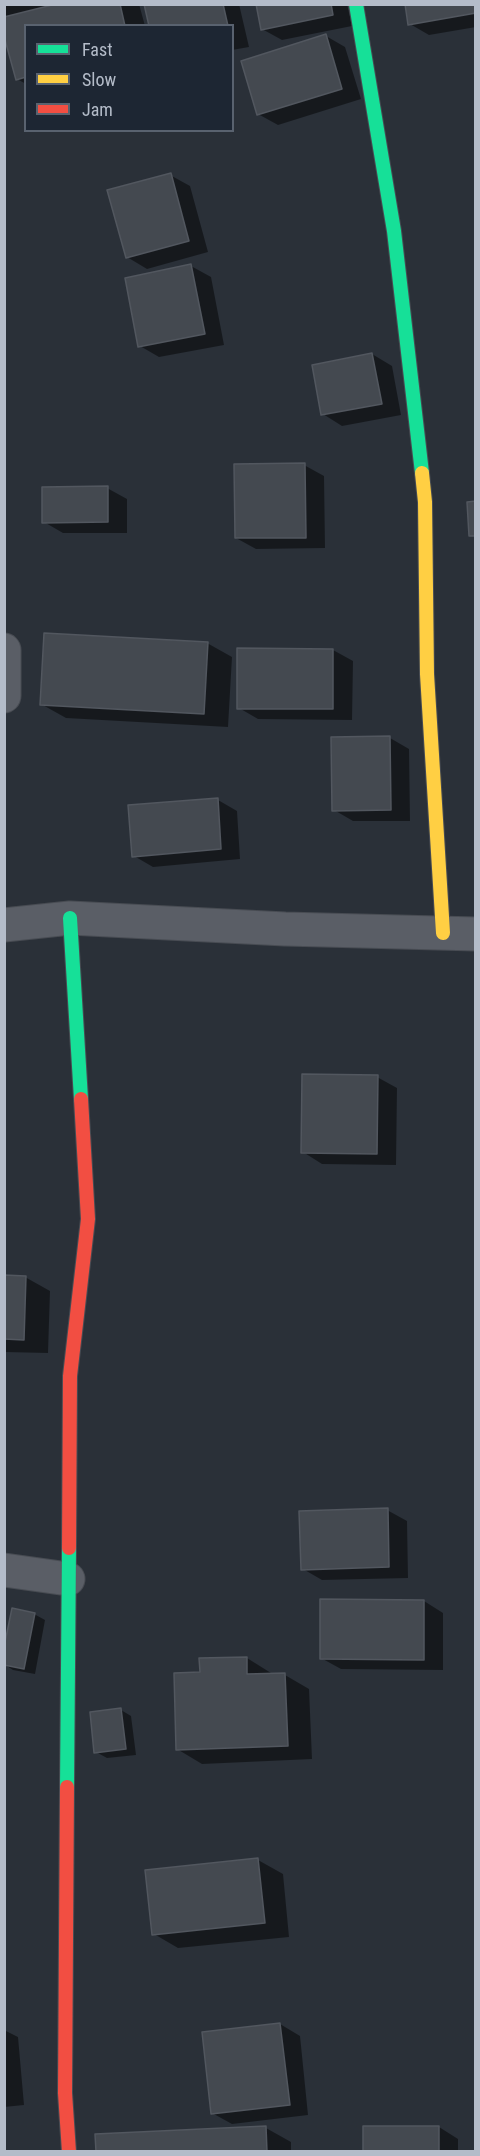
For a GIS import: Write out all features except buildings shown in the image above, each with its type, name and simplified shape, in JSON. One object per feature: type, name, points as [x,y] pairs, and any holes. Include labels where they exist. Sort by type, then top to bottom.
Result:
[{"type":"street","points":[[356,4],[394,231],[425,502],[427,674],[443,933]]},
{"type":"street","points":[[4,650],[4,696]]},
{"type":"street","points":[[69,2151],[65,2093],[70,1376],[88,1219],[70,918]]},
{"type":"street","points":[[4,925],[70,918],[285,929],[476,934]]},
{"type":"street","points":[[4,1570],[68,1579]]},
{"type":"traffic: fast","points":[[356,4],[394,231],[422,473]]},
{"type":"traffic: fast","points":[[70,918],[81,1099]]},
{"type":"traffic: fast","points":[[67,1787],[69,1548]]},
{"type":"traffic: slow","points":[[422,473],[425,502],[427,674],[443,933]]},
{"type":"traffic: jam","points":[[69,1548],[70,1376],[88,1219],[81,1099]]},
{"type":"traffic: jam","points":[[67,1787],[65,2093],[69,2152]]}]
